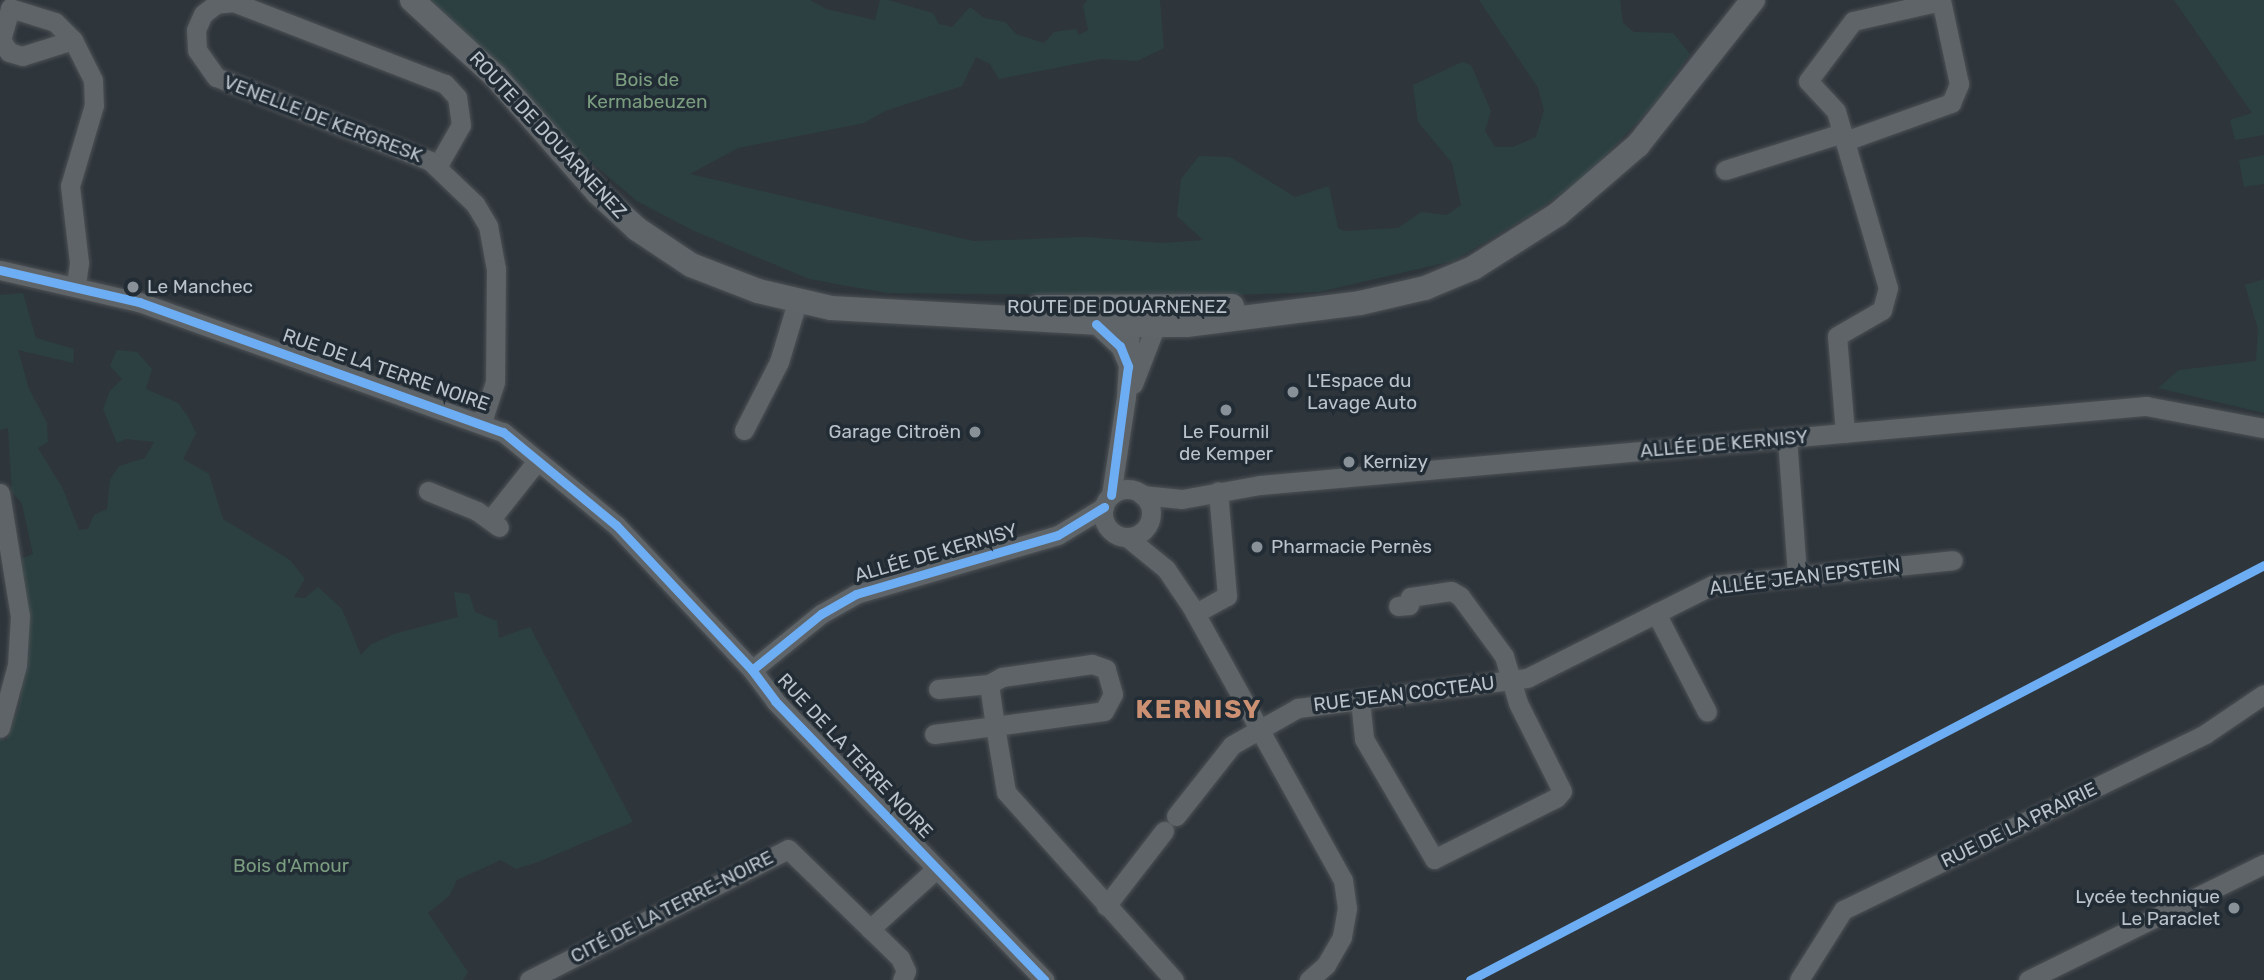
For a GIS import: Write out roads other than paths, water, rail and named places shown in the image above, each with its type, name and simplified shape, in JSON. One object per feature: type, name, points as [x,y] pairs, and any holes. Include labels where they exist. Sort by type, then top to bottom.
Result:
[{"type":"main road","name":"ROUTE DE DOUARNENEZ","points":[[412,0],[495,76],[598,193],[637,229],[691,265],[797,302],[892,313],[1096,324],[1143,316],[1186,325],[1405,294],[1451,279],[1558,214],[1655,128],[1753,0]]},
{"type":"main road","name":"ROUTE DE DOUARNENEZ","points":[[892,313],[1143,316],[1341,305]]},
{"type":"street","points":[[1725,170],[1844,137],[1951,103],[1959,84],[1941,1],[1853,21],[1808,81],[1831,104],[1844,137],[1888,296],[1882,310],[1838,336],[1845,433]]},
{"type":"street","name":"VENELLE DE KERGRESK","points":[[437,167],[461,125],[457,97],[445,83],[234,2],[216,4],[203,14],[196,30],[197,50],[216,77],[414,153],[437,167],[475,204],[488,226],[495,254],[495,382],[482,422]]},
{"type":"street","points":[[73,40],[89,70],[95,93],[70,186],[79,263],[76,284]]},
{"type":"street","name":"RUE DE LA TERRE NOIRE","points":[[0,270],[76,284],[202,323],[482,422],[503,432],[616,525],[752,670],[775,701],[1044,980]]},
{"type":"street","points":[[744,430],[779,362],[797,302]]},
{"type":"street","points":[[1143,316],[1136,361],[1126,397],[1106,524],[1166,569]]},
{"type":"street","points":[[1096,324],[1136,361]]},
{"type":"street","points":[[1136,361],[1186,325]]},
{"type":"street","name":"ALLÉE DE KERNISY","points":[[1058,535],[1108,501],[1137,492],[1182,499],[1218,491],[2158,405],[2264,428]]},
{"type":"street","points":[[1787,438],[1797,575]]},
{"type":"street","points":[[1118,457],[1137,492],[1166,569],[1332,858],[1345,891],[1346,915],[1339,945],[1309,980]]},
{"type":"street","points":[[428,491],[495,523],[537,461]]},
{"type":"street","points":[[1205,608],[1227,596],[1218,491]]},
{"type":"street","points":[[0,493],[20,616],[17,664],[0,728]]},
{"type":"street","name":"ALLÉE DE KERNISY","points":[[752,670],[821,614],[856,594],[1058,535],[1120,535],[1149,523],[1182,499]]},
{"type":"street","name":"ALLÉE JEAN EPSTEIN","points":[[1511,682],[1542,671],[1713,585],[1953,560]]},
{"type":"street","points":[[1360,700],[1364,739],[1427,853],[1439,859],[1562,791],[1495,642],[1456,593],[1410,597],[1409,605],[1398,606]]},
{"type":"street","points":[[1656,613],[1707,712]]},
{"type":"street","points":[[934,734],[1104,711],[1113,694],[1113,682],[1106,669],[1092,664],[1002,677],[989,684],[938,690]]},
{"type":"street","name":"RUE JEAN COCTEAU","points":[[1106,906],[1224,752],[1259,727],[1306,706],[1511,682]]},
{"type":"street","points":[[989,684],[1009,798],[1174,980]]},
{"type":"street","name":"RUE DE LA PRAIRIE","points":[[1799,980],[1843,910],[2205,734],[2264,694]]},
{"type":"street","name":"CITÉ DE LA TERRE-NOIRE","points":[[529,980],[788,849],[900,958],[906,971],[902,980]]},
{"type":"street","points":[[2028,980],[2264,864]]},
{"type":"street","points":[[870,929],[936,869]]},
{"type":"place","name":"Le Manchec","points":[[133,287]]},
{"type":"place","name":"L'Espace du Lavage Auto","points":[[1293,392]]},
{"type":"place","name":"Le Fournil de Kemper","points":[[1226,410]]},
{"type":"place","name":"Garage Citroën","points":[[975,432]]},
{"type":"place","name":"Kernizy","points":[[1349,462]]},
{"type":"place","name":"Pharmacie Pernès","points":[[1257,547]]},
{"type":"place","name":"Lycée technique Le Paraclet","points":[[2234,908]]},
{"type":"district","name":"KERNISY","points":[[1199,710]]},
{"type":"park label","name":"Bois de Kermabeuzen","points":[[647,91]]},
{"type":"park label","name":"Bois d'Amour","points":[[291,866]]}]
